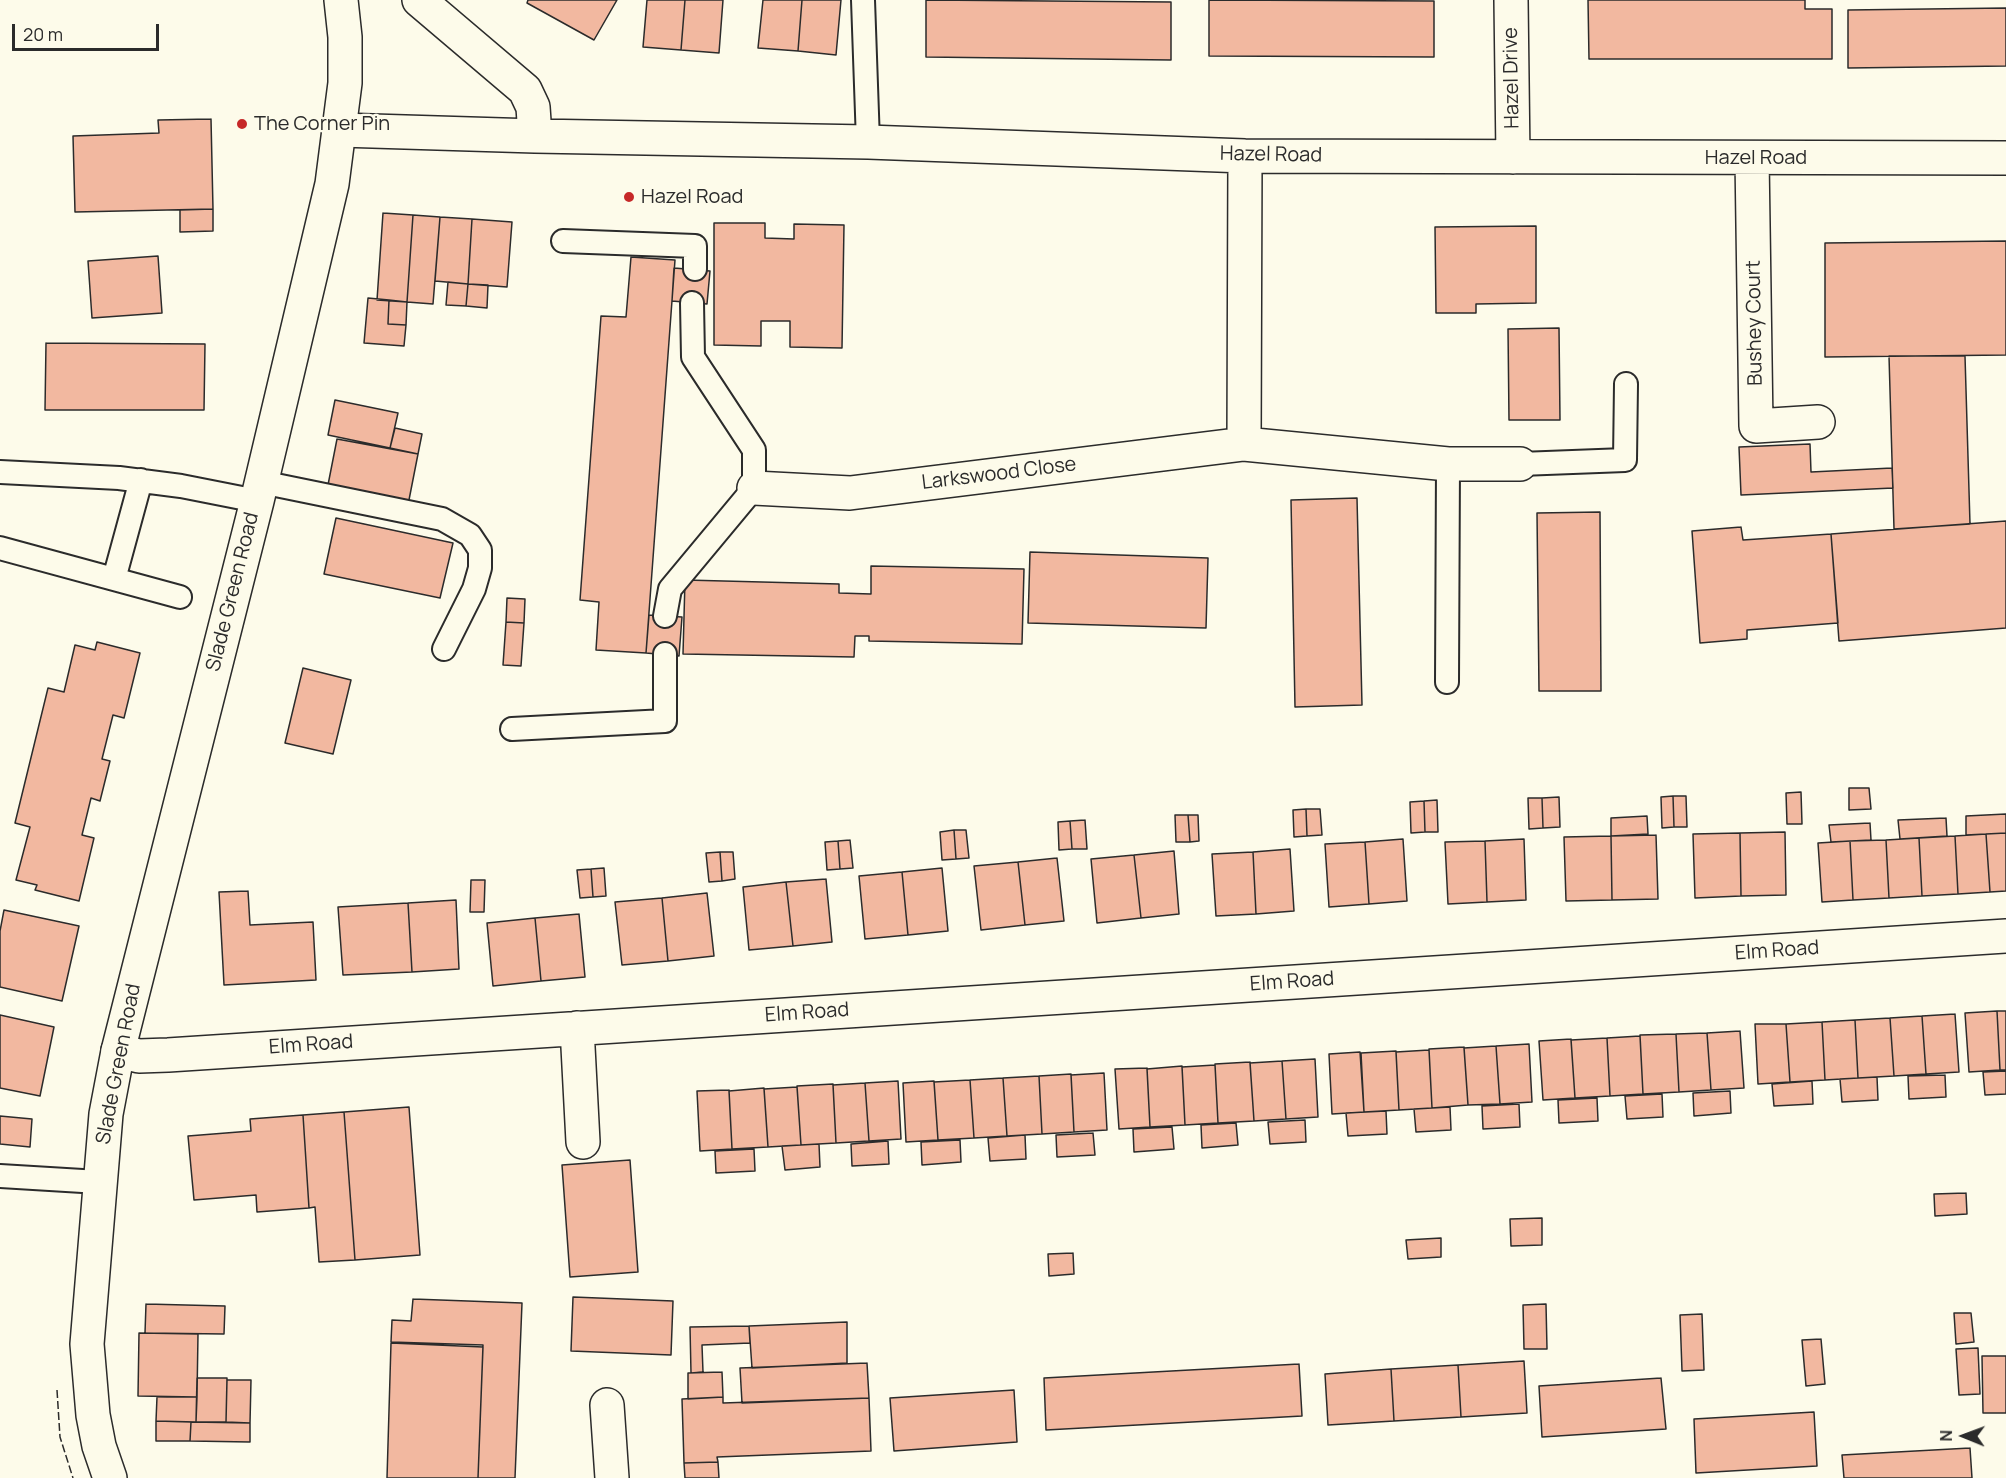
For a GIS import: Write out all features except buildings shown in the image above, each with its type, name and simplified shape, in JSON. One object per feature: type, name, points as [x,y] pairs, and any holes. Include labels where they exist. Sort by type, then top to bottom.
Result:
[{"type":"street","name":"Slade Green Road","points":[[110,1478],[99,1446],[88,1363],[89,1300],[106,1114],[118,1051],[259,492],[322,229],[340,130],[345,84],[345,37],[341,0]]},
{"type":"street","points":[[419,0],[525,90],[533,107],[535,136]]},
{"type":"street","name":"Hazel Drive","points":[[1512,0],[1513,157]]},
{"type":"street","name":"Hazel Road","points":[[340,130],[868,142],[1245,156],[2006,158]]},
{"type":"street","points":[[1244,444],[1245,156]]},
{"type":"street","name":"Bushey Court","points":[[1752,158],[1756,426],[1818,422]]},
{"type":"street","name":"Larkswood Close","points":[[754,489],[850,493],[1244,444],[1448,464],[1520,464]]},
{"type":"street","name":"Elm Road","points":[[118,1051],[139,1056],[168,1055],[2006,936]]},
{"type":"street","points":[[577,1028],[583,1142]]},
{"type":"street","points":[[608,1405],[612,1478]]},
{"type":"lane","points":[[863,0],[868,142]]},
{"type":"lane","points":[[563,241],[695,246],[694,269]]},
{"type":"lane","points":[[666,616],[670,589],[754,489],[754,450],[693,357],[692,303]]},
{"type":"lane","points":[[1520,464],[1625,460],[1626,384]]},
{"type":"lane","points":[[1446,682],[1448,464]]},
{"type":"lane","points":[[0,472],[141,480],[259,492],[442,519],[470,535],[480,550],[480,568],[474,589],[444,649]]},
{"type":"lane","points":[[114,579],[141,480]]},
{"type":"lane","points":[[0,548],[180,597]]},
{"type":"lane","points":[[512,729],[665,721],[665,654]]},
{"type":"lane","points":[[0,1176],[99,1182]]},
{"type":"fence","points":[[57,1390],[60,1437],[73,1478]]},
{"type":"place","name":"The Corner Pin","points":[[242,124]]},
{"type":"place","name":"Hazel Road","points":[[629,197]]}]
